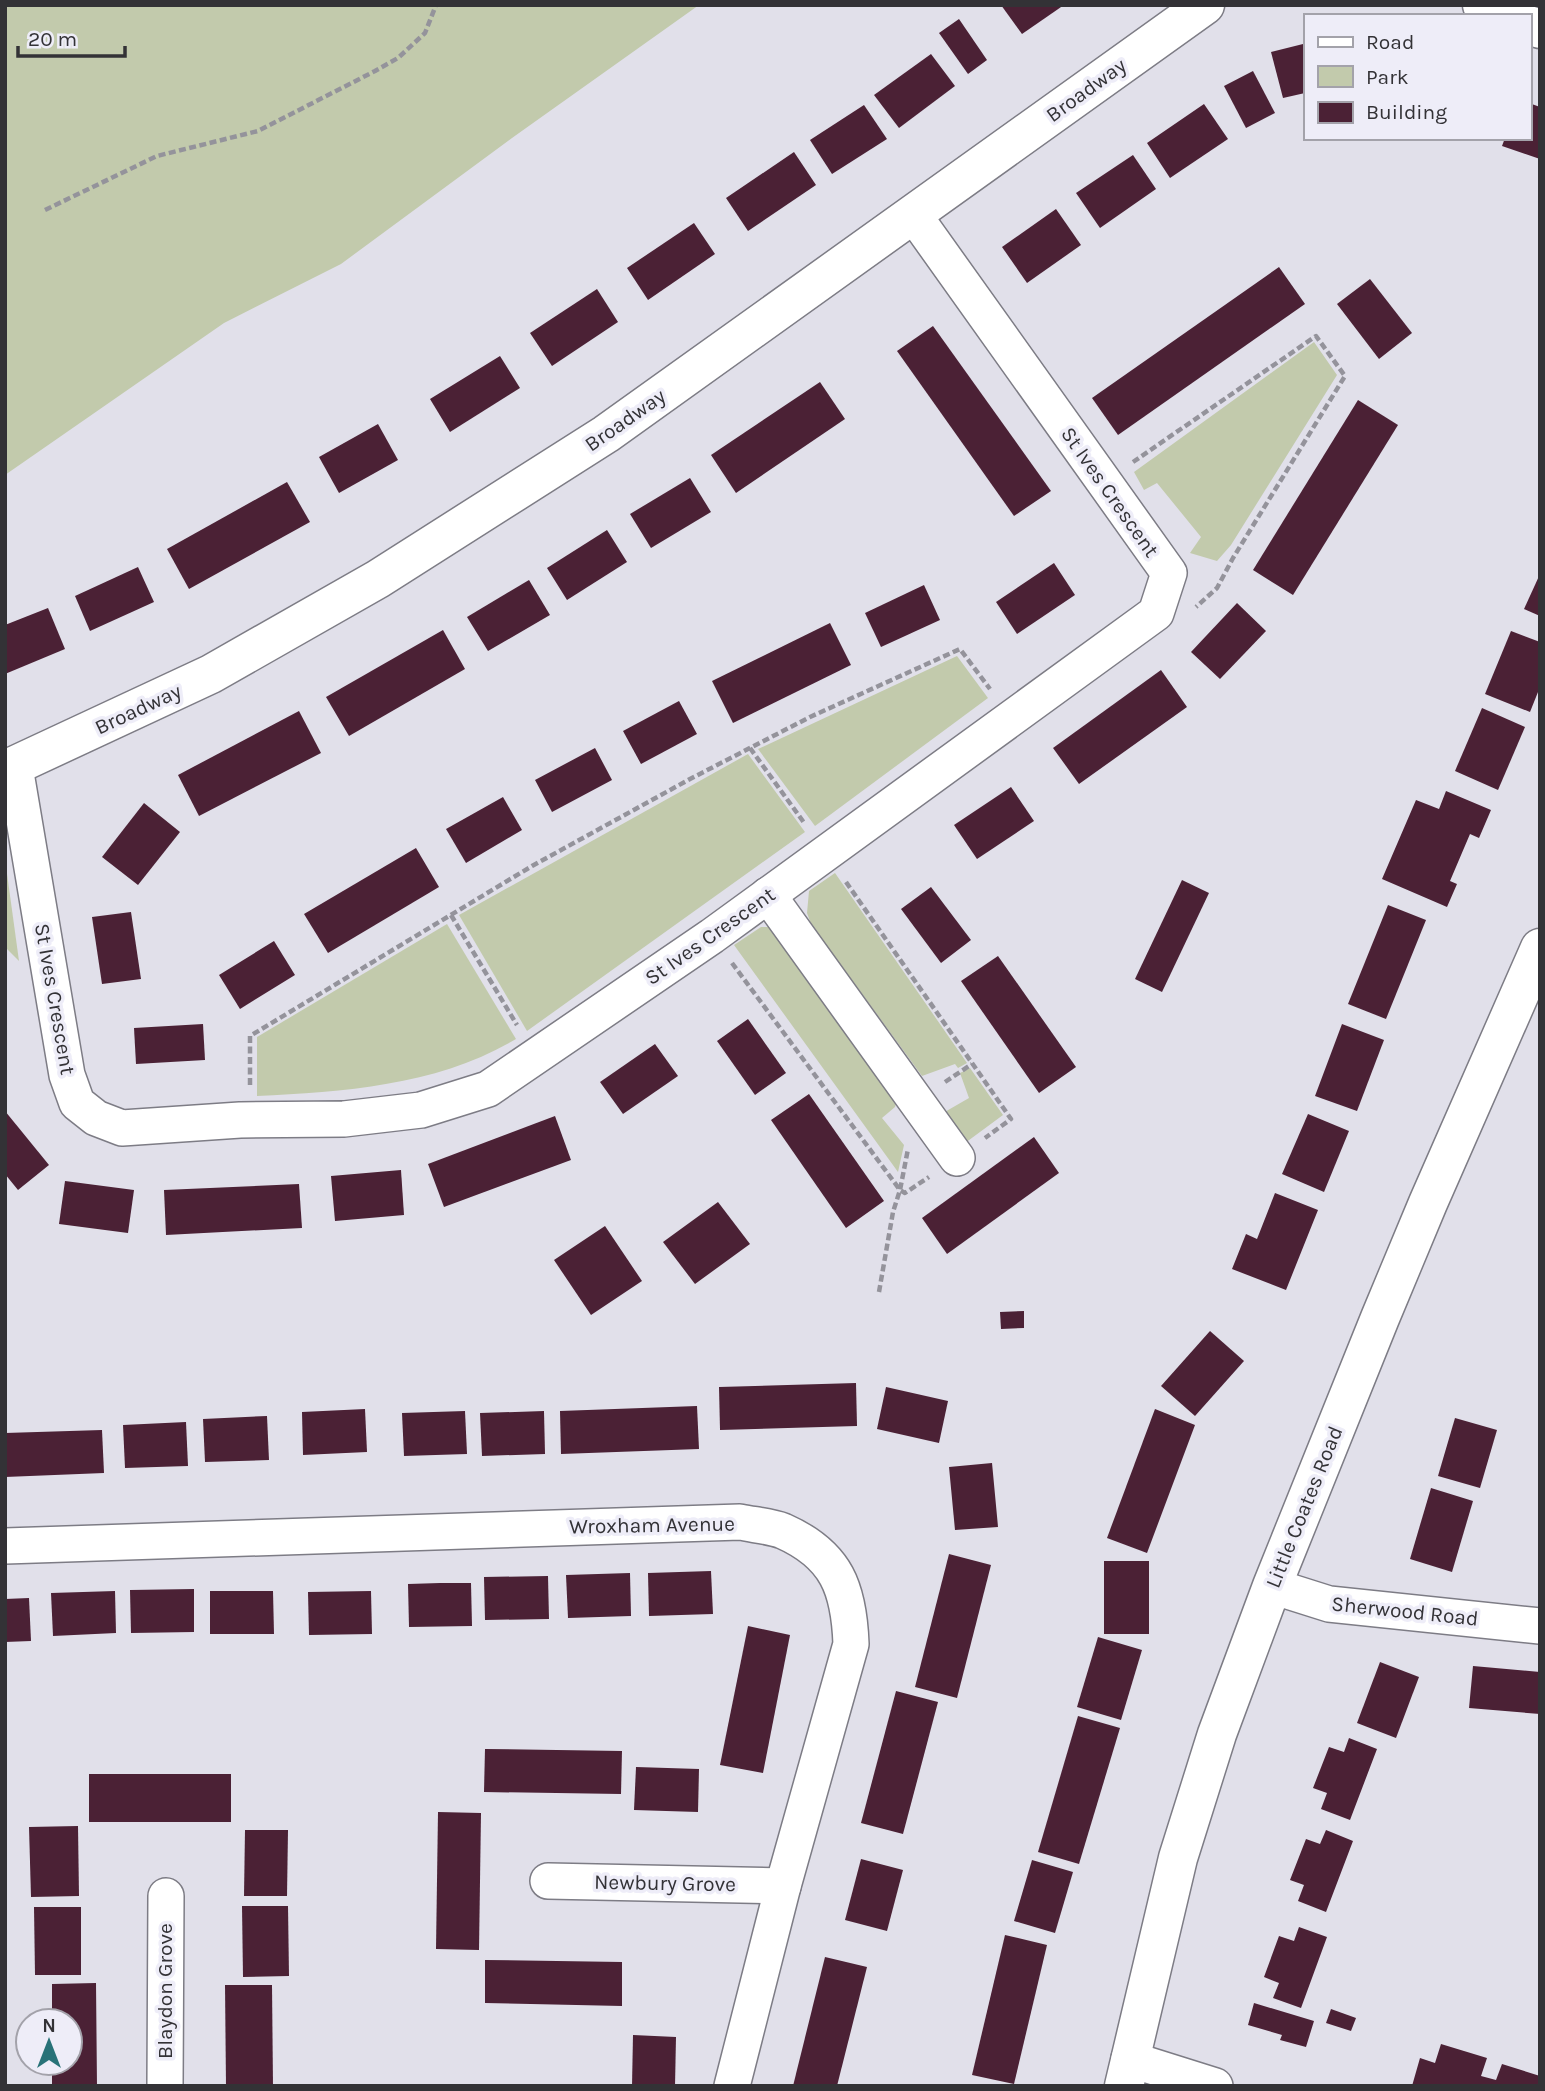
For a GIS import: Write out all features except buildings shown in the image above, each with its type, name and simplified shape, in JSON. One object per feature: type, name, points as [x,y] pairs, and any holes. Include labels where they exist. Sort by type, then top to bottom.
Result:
[{"type":"street","name":"Broadway","points":[[10,769],[211,674],[378,579],[606,435],[1205,5]]},
{"type":"street","points":[[1482,5],[1502,14]]},
{"type":"street","name":"St Ives Crescent","points":[[10,769],[67,1075],[77,1102],[96,1118],[122,1128],[344,1119],[421,1110],[488,1089],[712,936],[1156,613],[1169,573],[913,214]]},
{"type":"street","points":[[768,895],[957,1158]]},
{"type":"street","name":"Little Coates Road","points":[[1126,2072],[1178,1858],[1217,1734],[1272,1586],[1427,1203],[1540,948]]},
{"type":"street","name":"Wroxham Avenue","points":[[5,1546],[740,1522],[782,1531],[820,1553],[840,1580],[850,1612],[851,1644],[783,1886],[732,2086]]},
{"type":"street","name":"Sherwood Road","points":[[1272,1586],[1329,1604],[1540,1626]]},
{"type":"street","name":"Newbury Grove","points":[[548,1881],[783,1886]]},
{"type":"street","name":"Blaydon Grove","points":[[164,2086],[166,1896]]},
{"type":"street","points":[[1126,2072],[1215,2086]]},
{"type":"path","points":[[45,210],[157,156],[258,131],[375,71],[398,58],[425,33],[436,5]]},
{"type":"path","points":[[1104,482],[1316,336],[1345,376],[1217,588],[1189,614],[1167,628],[1156,613]]},
{"type":"path","points":[[250,1121],[250,1036],[531,866],[750,748],[810,717],[960,649],[1012,718]]},
{"type":"path","points":[[750,748],[826,853]]},
{"type":"path","points":[[452,915],[536,1057]]},
{"type":"path","points":[[879,1292],[893,1212],[901,1190],[904,1164],[920,1108]]},
{"type":"green space","points":[[5,5],[699,5],[341,264],[224,323],[5,475]]},
{"type":"green space","points":[[1314,342],[1337,375],[1231,545],[1217,561],[1190,553],[1201,537],[1157,483],[1144,490],[1134,472]]},
{"type":"green space","points":[[957,656],[988,698],[815,826],[758,749]]},
{"type":"green space","points":[[748,754],[805,832],[527,1031],[459,915]]},
{"type":"green space","points":[[5,859],[19,961],[5,947]]},
{"type":"green space","points":[[835,873],[967,1063],[958,1068],[955,1064],[922,1076],[811,924],[807,913],[809,891]]},
{"type":"green space","points":[[447,924],[516,1039],[455,1067],[423,1076],[324,1092],[257,1096],[257,1037]]},
{"type":"green space","points":[[761,927],[770,927],[897,1100],[895,1107],[882,1118],[904,1145],[898,1172],[734,945]]},
{"type":"green space","points":[[970,1068],[1003,1115],[961,1146],[943,1113],[969,1098],[960,1073]]}]
